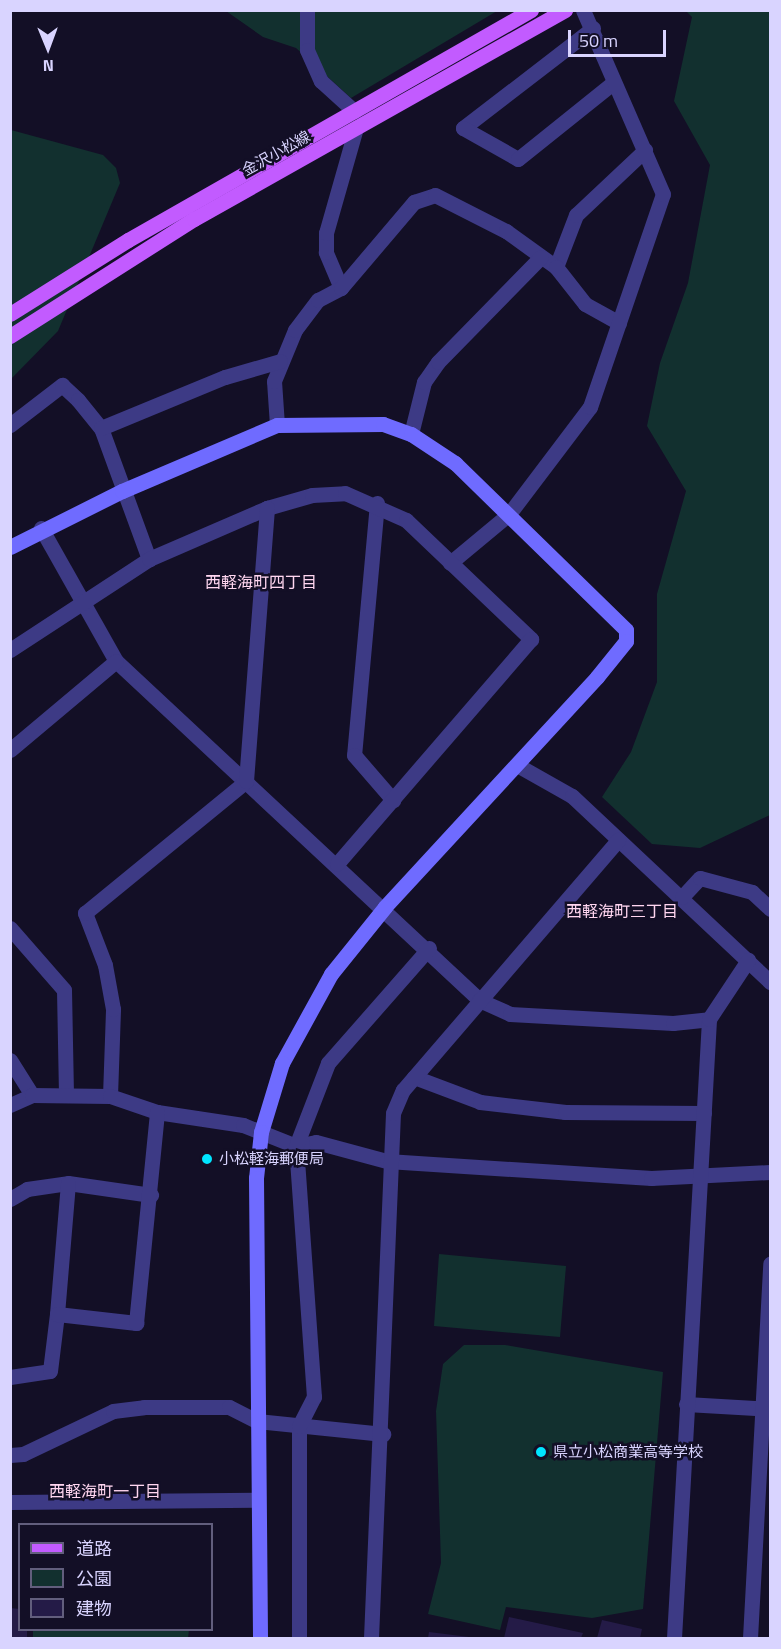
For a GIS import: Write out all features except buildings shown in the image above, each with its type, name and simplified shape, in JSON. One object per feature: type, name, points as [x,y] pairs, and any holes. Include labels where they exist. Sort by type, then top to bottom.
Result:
[{"type":"main road","name":"金沢小松線","points":[[10,314],[354,111],[531,10]]},
{"type":"main road","name":"金沢小松線","points":[[10,336],[194,219],[565,10]]},
{"type":"street","points":[[307,10],[307,50],[321,81],[354,111]]},
{"type":"street","points":[[450,563],[509,514],[590,407],[663,194],[613,83],[593,28],[583,10]]},
{"type":"street","points":[[593,28],[463,129],[518,159],[613,83]]},
{"type":"street","points":[[342,288],[326,252],[326,232],[356,128]]},
{"type":"street","points":[[556,267],[576,215],[645,150]]},
{"type":"street","points":[[277,425],[273,381],[280,361],[318,300],[342,288],[414,202],[435,195],[506,231],[556,267],[585,304],[619,323]]},
{"type":"street","points":[[411,434],[424,382],[438,362],[542,257]]},
{"type":"street","points":[[101,428],[225,377],[280,361]]},
{"type":"street","points":[[10,425],[62,385],[101,428],[149,560]]},
{"type":"street","points":[[10,547],[41,528],[122,490],[277,425],[349,421],[411,434],[455,463],[626,630],[626,641],[597,677],[385,907],[331,974],[297,1030],[261,1132],[254,1267],[260,1638]]},
{"type":"street","points":[[10,650],[81,601],[149,560],[267,508],[312,495],[345,493],[377,503],[406,520],[531,639],[338,864]]},
{"type":"street","points":[[377,503],[354,755],[393,800]]},
{"type":"street","points":[[110,1096],[113,1009],[105,965],[85,913],[246,781],[267,508]]},
{"type":"street","points":[[41,528],[116,661],[429,948],[479,1000],[510,1014],[673,1023],[709,1019]]},
{"type":"street","points":[[10,750],[116,661]]},
{"type":"street","points":[[517,765],[573,796],[771,982]]},
{"type":"street","points":[[371,1638],[382,1434],[387,1161],[393,1113],[414,1077],[618,840]]},
{"type":"street","points":[[682,897],[700,878],[752,892],[771,909]]},
{"type":"street","points":[[10,928],[64,990],[66,1093]]},
{"type":"street","points":[[299,1638],[298,1426],[314,1397],[296,1146],[328,1063],[429,948]]},
{"type":"street","points":[[674,1638],[709,1019],[748,960]]},
{"type":"street","points":[[10,1060],[32,1095]]},
{"type":"street","points":[[414,1077],[480,1102],[565,1112],[704,1113]]},
{"type":"street","points":[[10,1105],[32,1095],[66,1093],[110,1096],[157,1112],[261,1132],[296,1146],[315,1142],[387,1161],[700,1178],[771,1172]]},
{"type":"street","points":[[57,1314],[136,1323],[151,1195],[157,1112]]},
{"type":"street","points":[[10,1199],[27,1189],[68,1183],[151,1195]]},
{"type":"street","points":[[10,1377],[50,1371],[68,1183]]},
{"type":"street","points":[[750,1638],[767,1409],[771,1264]]},
{"type":"street","points":[[686,1404],[767,1409]]},
{"type":"street","points":[[10,1455],[39,1448],[113,1411],[229,1407],[257,1421],[382,1434]]},
{"type":"street","points":[[10,1502],[256,1500]]},
{"type":"green space","points":[[226,11],[497,11],[351,98],[296,48],[263,37]]},
{"type":"green space","points":[[686,11],[770,11],[770,815],[700,848],[652,844],[602,797],[631,752],[657,682],[657,594],[686,491],[647,426],[660,363],[688,283],[710,165],[674,101],[692,17]]},
{"type":"green space","points":[[11,130],[103,155],[116,168],[120,183],[58,331],[11,379]]},
{"type":"green space","points":[[439,1254],[566,1266],[560,1337],[434,1326]]},
{"type":"green space","points":[[464,1345],[505,1345],[663,1372],[643,1609],[592,1618],[506,1607],[500,1630],[428,1614],[441,1563],[436,1411],[443,1364]]},
{"type":"green space","points":[[33,1631],[189,1631],[188,1638],[33,1638]]},
{"type":"place","name":"小松軽海郵便局","points":[[207,1159]]},
{"type":"place","name":"県立小松商業高等学校","points":[[541,1452]]},
{"type":"district","name":"西軽海町四丁目","points":[[261,582]]},
{"type":"district","name":"西軽海町三丁目","points":[[622,911]]},
{"type":"district","name":"西軽海町一丁目","points":[[105,1491]]}]
